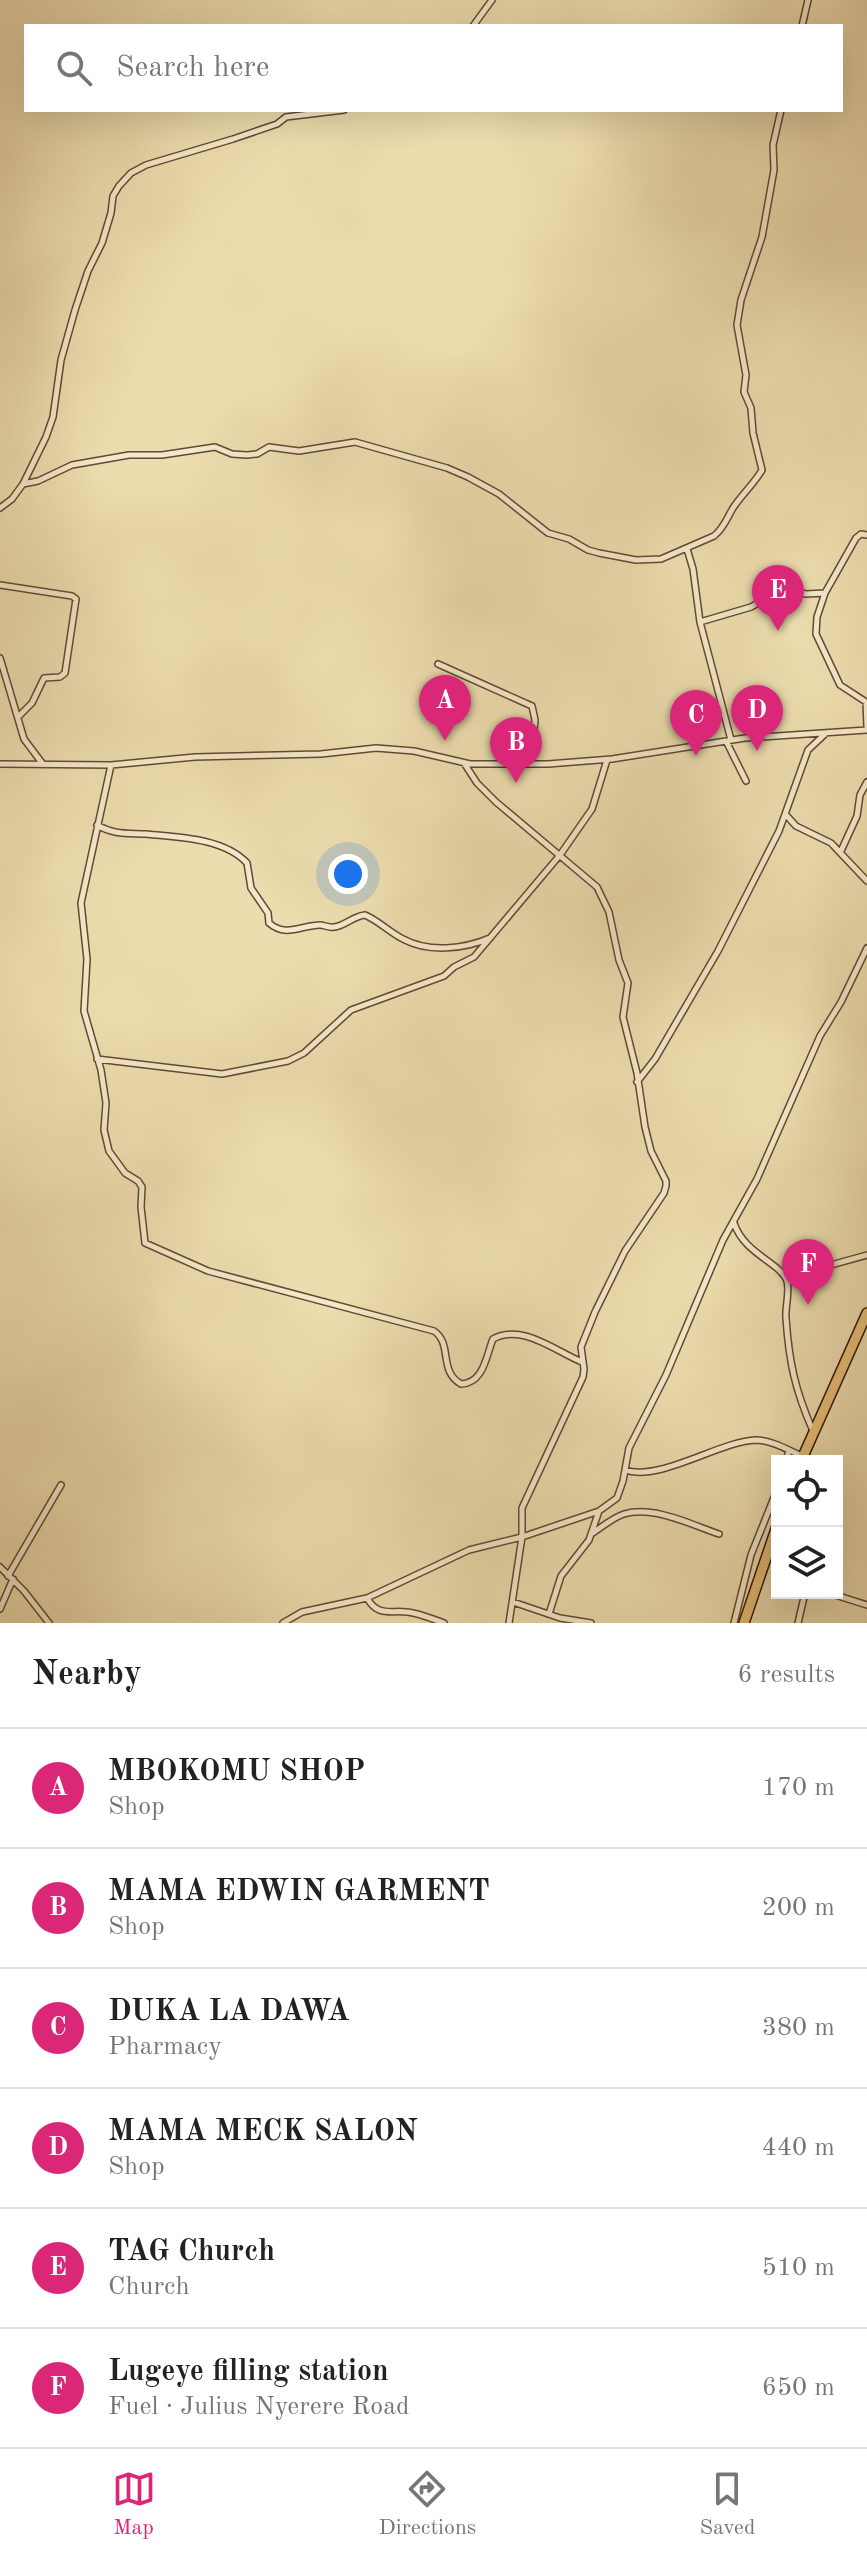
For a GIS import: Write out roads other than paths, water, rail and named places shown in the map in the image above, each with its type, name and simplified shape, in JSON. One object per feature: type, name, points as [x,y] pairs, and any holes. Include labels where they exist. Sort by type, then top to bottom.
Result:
[{"type":"highway","points":[[803,1455],[867,1313]]},
{"type":"highway","points":[[744,1623],[777,1527]]},
{"type":"street","points":[[474,24],[492,0]]},
{"type":"street","points":[[802,24],[808,0]]},
{"type":"street","points":[[0,508],[12,499],[23,484],[53,417],[61,360],[75,310],[88,271],[102,243],[114,193],[119,186],[131,173],[146,165],[277,124],[286,117],[327,112]]},
{"type":"street","points":[[23,484],[38,481],[72,465],[129,455],[162,455],[206,447],[247,455],[257,454],[269,447],[299,451],[355,442],[468,477],[499,494],[548,533],[569,539],[588,550],[636,560],[661,559],[687,549],[721,531],[762,470],[751,408],[744,392],[746,375],[737,325],[741,300],[762,237],[774,170],[773,145],[781,112]]},
{"type":"street","points":[[0,764],[111,765],[195,757],[321,754],[376,748],[414,751],[464,763],[548,764],[607,760],[728,740],[867,729],[866,702],[840,685],[817,639],[817,617],[825,593],[853,542],[860,535],[867,535]]},
{"type":"street","points":[[687,549],[693,569],[700,622],[728,740],[746,781]]},
{"type":"street","points":[[0,585],[76,599],[65,673],[44,678],[32,703],[19,716]]},
{"type":"street","points":[[700,622],[751,607],[783,589],[806,594],[825,593]]},
{"type":"street","points":[[0,658],[24,739],[43,764]]},
{"type":"street","points":[[438,664],[532,706],[535,712],[531,763]]},
{"type":"street","points":[[637,1082],[655,1059],[713,961],[785,815],[808,750],[826,734]]},
{"type":"street","points":[[97,1059],[222,1074],[288,1061],[304,1053],[351,1010],[444,976],[474,957],[560,855],[592,809],[607,760]]},
{"type":"street","points":[[464,763],[477,783],[496,802],[597,887],[609,912],[619,960],[628,983],[623,1017],[651,1151],[666,1181],[664,1193],[625,1251],[605,1288],[583,1339],[583,1377],[525,1500],[509,1623]]},
{"type":"street","points":[[111,765],[80,908],[87,959],[85,1020],[106,1103],[106,1141],[116,1163],[142,1187],[143,1238],[148,1245],[208,1271],[434,1331],[445,1344],[449,1373],[461,1384],[465,1385],[476,1378],[485,1364],[493,1339],[501,1335],[532,1337],[582,1362]]},
{"type":"street","points":[[841,851],[857,816],[859,798],[867,782]]},
{"type":"street","points":[[785,815],[796,826],[817,834],[841,851],[867,881]]},
{"type":"street","points":[[97,825],[113,833],[174,837],[231,850],[247,863],[251,888],[268,913],[269,923],[276,928],[296,931],[320,925],[336,927],[365,915],[406,941],[420,944],[465,947],[491,938]]},
{"type":"street","points":[[283,1623],[302,1612],[367,1598],[466,1552],[599,1511],[617,1498],[629,1448],[666,1375],[723,1240],[792,1105],[820,1036],[867,948]]},
{"type":"street","points":[[734,1222],[749,1248],[782,1273],[787,1285],[786,1318],[792,1375],[813,1431]]},
{"type":"street","points":[[782,1273],[867,1255]]},
{"type":"street","points":[[624,1470],[643,1472],[688,1461],[743,1441],[760,1440],[797,1455]]},
{"type":"street","points":[[788,1455],[789,1450]]},
{"type":"street","points":[[0,1609],[10,1578],[61,1485]]},
{"type":"street","points":[[734,1623],[751,1555],[771,1505]]},
{"type":"street","points":[[549,1614],[561,1576],[579,1555],[599,1511]]},
{"type":"street","points":[[591,1534],[612,1519],[627,1513],[642,1512],[665,1516],[719,1534]]},
{"type":"street","points":[[0,1567],[49,1623]]},
{"type":"street","points":[[843,1597],[867,1605]]},
{"type":"street","points":[[367,1598],[373,1606],[385,1612],[405,1612],[444,1623]]},
{"type":"street","points":[[798,1623],[804,1599]]},
{"type":"street","points":[[513,1602],[591,1623]]},
{"type":"place","name":"TAG Church","points":[[778,631]]},
{"type":"place","name":"MBOKOMU SHOP","points":[[445,741]]},
{"type":"place","name":"MAMA MECK SALON","points":[[757,751]]},
{"type":"place","name":"DUKA LA DAWA","points":[[696,756]]},
{"type":"place","name":"MAMA EDWIN GARMENT","points":[[516,783]]},
{"type":"place","name":"Lugeye filling station","points":[[808,1305]]}]
